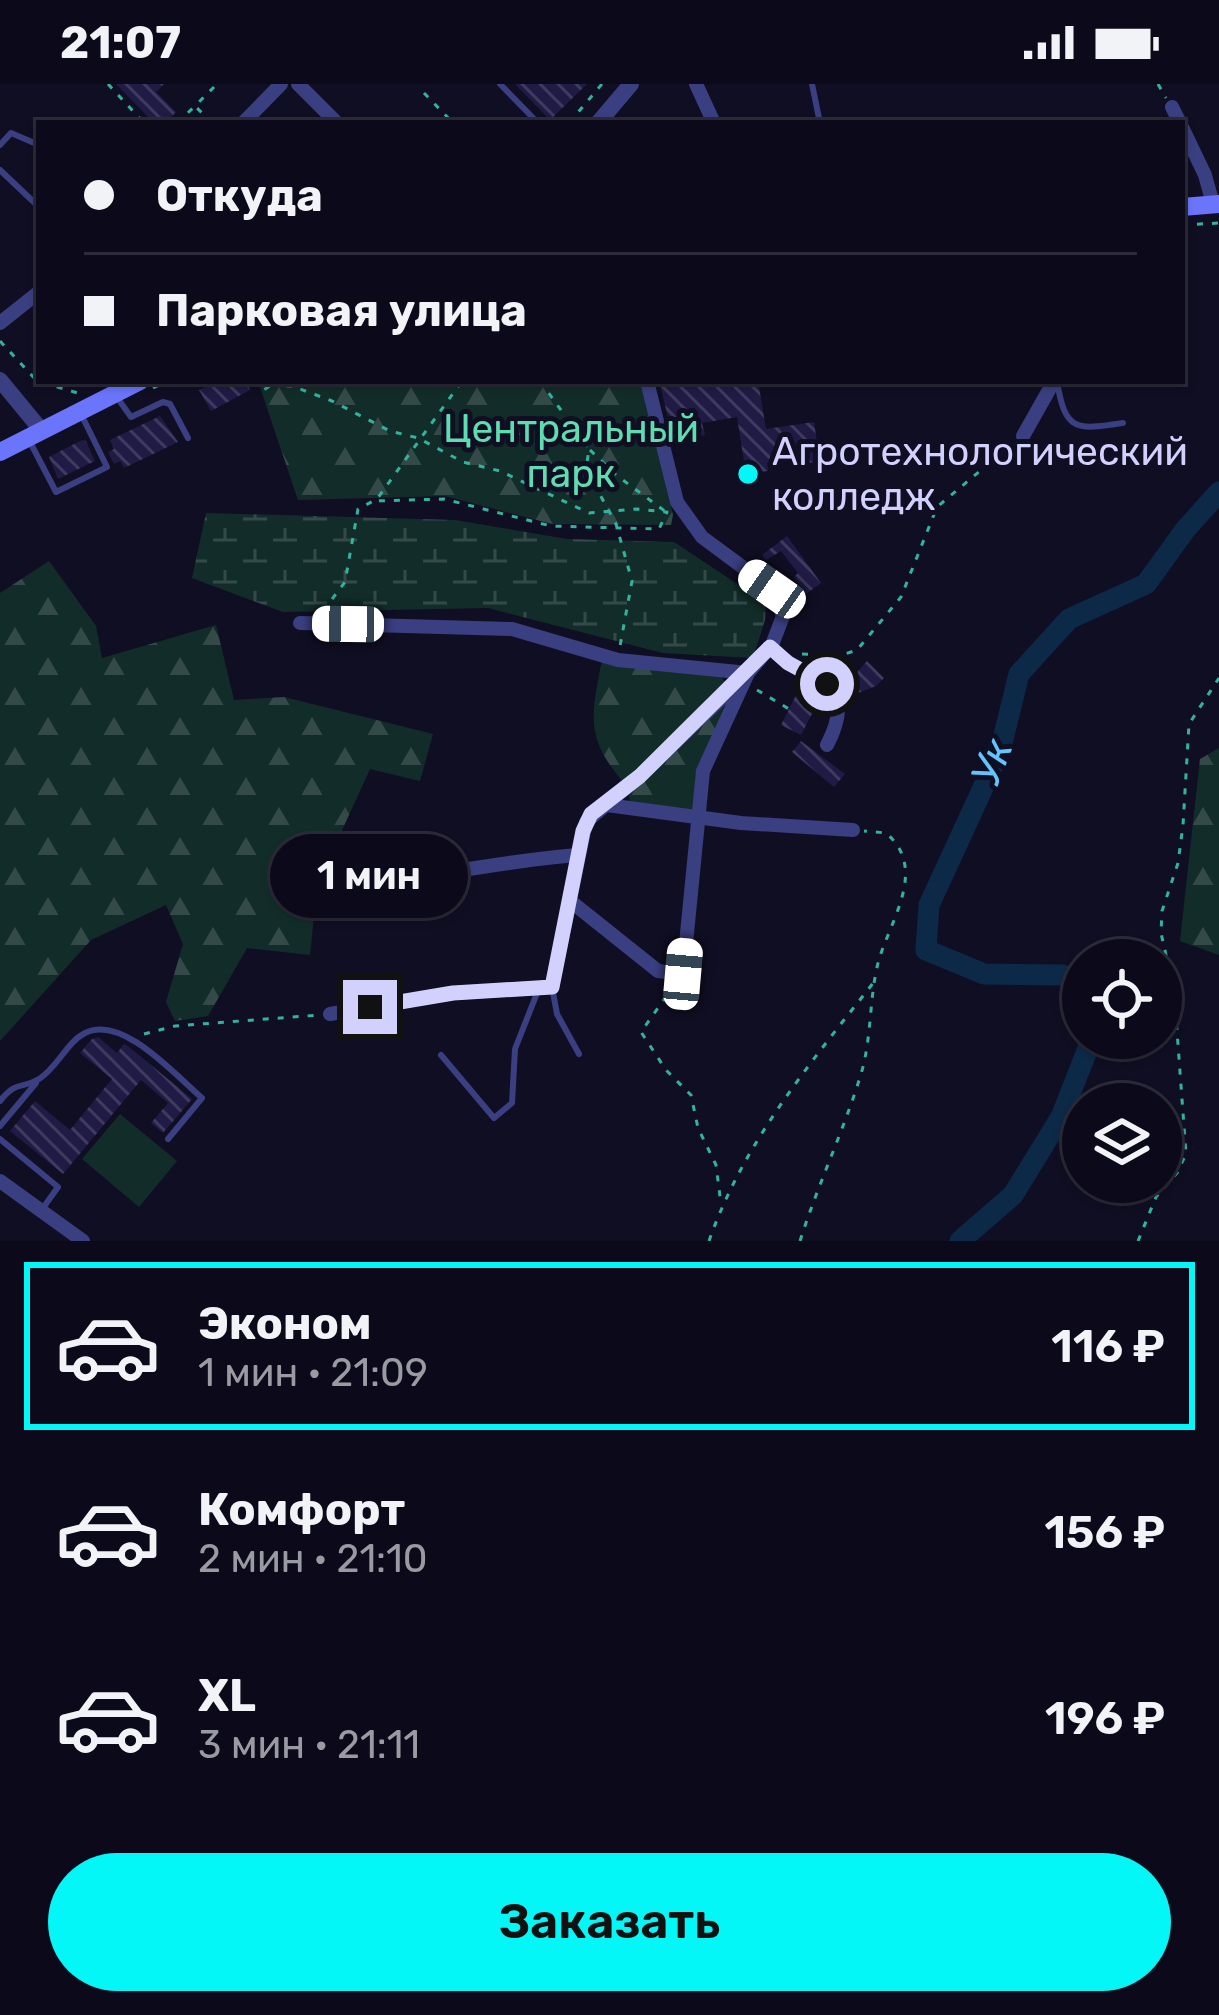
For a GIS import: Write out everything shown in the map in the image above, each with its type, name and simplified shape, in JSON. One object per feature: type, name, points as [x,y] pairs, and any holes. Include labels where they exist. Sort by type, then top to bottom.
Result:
[{"type":"main road","points":[[1185,206],[1217,210]]},
{"type":"main road","points":[[0,452],[134,384]]},
{"type":"street","points":[[245,120],[280,84]]},
{"type":"street","points":[[298,84],[334,120]]},
{"type":"street","points":[[603,120],[631,84]]},
{"type":"street","points":[[696,84],[713,120]]},
{"type":"street","points":[[1172,107],[1178,120]]},
{"type":"street","points":[[1185,133],[1217,210]]},
{"type":"street","points":[[0,323],[36,294]]},
{"type":"street","points":[[0,380],[35,435]]},
{"type":"street","points":[[329,1014],[453,993],[545,988],[586,822],[748,673],[771,646],[783,616],[779,601],[772,589],[718,550],[688,521],[677,502],[648,384]]},
{"type":"street","points":[[1023,436],[1054,384]]},
{"type":"street","points":[[301,623],[512,629],[617,660],[748,673]]},
{"type":"street","points":[[771,646],[788,663],[827,684],[839,700],[839,721],[827,745]]},
{"type":"street","points":[[569,900],[658,971],[683,974],[703,771],[748,673]]},
{"type":"street","points":[[607,805],[697,818],[853,830]]},
{"type":"street","points":[[374,881],[578,855]]},
{"type":"street","points":[[0,1181],[83,1241]]},
{"type":"lane","points":[[500,84],[535,120]]},
{"type":"lane","points":[[812,84],[819,120]]},
{"type":"lane","points":[[0,145],[11,133],[36,144]]},
{"type":"lane","points":[[0,170],[36,204]]},
{"type":"lane","points":[[1057,384],[1062,412],[1072,423],[1091,428],[1123,423]]},
{"type":"lane","points":[[115,393],[130,417],[170,404],[188,438]]},
{"type":"lane","points":[[35,435],[56,492],[107,467],[84,408]]},
{"type":"lane","points":[[545,988],[579,1054]]},
{"type":"lane","points":[[441,1055],[494,1118],[512,1103],[515,1049],[545,988]]},
{"type":"lane","points":[[0,1126],[84,1033],[109,1027],[127,1035],[202,1098],[168,1139]]},
{"type":"lane","points":[[0,1101],[14,1085],[37,1081]]},
{"type":"lane","points":[[0,1139],[58,1187],[41,1210]]},
{"type":"path","points":[[108,84],[141,120]]},
{"type":"path","points":[[180,120],[217,84]]},
{"type":"path","points":[[572,120],[602,84]]},
{"type":"path","points":[[1158,84],[1172,107]]},
{"type":"path","points":[[424,93],[450,120]]},
{"type":"path","points":[[195,106],[209,120]]},
{"type":"path","points":[[1185,224],[1217,210]]},
{"type":"path","points":[[0,341],[36,380]]},
{"type":"path","points":[[48,384],[79,392],[84,408]]},
{"type":"path","points":[[258,384],[262,391],[271,385],[311,392],[390,431],[418,438],[463,462],[500,471],[590,513],[667,512]]},
{"type":"path","points":[[301,623],[328,608],[345,582],[358,509],[373,501],[460,384]]},
{"type":"path","points":[[542,384],[589,449],[667,512]]},
{"type":"path","points":[[771,646],[802,655],[842,655],[857,650],[901,597],[937,507],[1023,436]]},
{"type":"path","points":[[589,449],[586,469],[618,530],[632,581],[617,660]]},
{"type":"path","points":[[373,501],[444,500],[551,526],[618,530],[659,529],[667,512]]},
{"type":"path","points":[[1138,1241],[1156,1197],[1186,1154],[1174,990],[1161,933],[1162,911],[1178,863],[1189,724],[1219,678]]},
{"type":"path","points":[[757,690],[789,709]]},
{"type":"path","points":[[800,1241],[861,1074],[879,961],[904,898],[900,848],[886,833],[853,830]]},
{"type":"path","points":[[683,974],[641,1032],[666,1070],[691,1095],[698,1128],[716,1166],[721,1206]]},
{"type":"path","points":[[710,1241],[721,1206],[786,1095],[875,981]]},
{"type":"path","points":[[154,1031],[329,1014]]},
{"type":"green space","name":"Центральный парк","points":[[259,384],[643,384],[673,515],[671,525],[552,524],[445,496],[298,500]]},
{"type":"green space","points":[[206,513],[455,520],[567,539],[674,542],[766,603],[765,620],[753,658],[663,653],[488,608],[283,612],[192,578]]},
{"type":"green space","points":[[49,561],[96,626],[102,658],[216,625],[234,700],[284,697],[433,734],[420,781],[370,769],[317,885],[310,955],[247,948],[208,1016],[175,1021],[166,1002],[183,944],[166,905],[91,940],[0,1041],[0,593]]},
{"type":"green space","points":[[602,660],[718,672],[726,683],[624,783],[603,753],[594,726]]},
{"type":"green space","points":[[732,694],[693,814],[631,804],[628,792]]},
{"type":"green space","points":[[1219,748],[1219,955],[1180,939],[1200,759]]},
{"type":"green space","points":[[120,1114],[177,1161],[139,1207],[82,1159]]},
{"type":"building","points":[[116,84],[164,84],[156,92],[176,112],[168,120],[151,120]]},
{"type":"building","points":[[515,84],[587,84],[550,120]]},
{"type":"building","points":[[210,384],[247,384],[250,390],[211,411],[199,390]]},
{"type":"building","points":[[660,384],[758,384],[766,429],[814,422],[820,462],[807,463],[806,457],[767,463],[768,471],[746,474],[737,417],[702,423],[705,435],[674,442]]},
{"type":"building","points":[[160,416],[178,442],[124,468],[120,461],[114,464],[108,452],[114,449],[110,440]]},
{"type":"building","points":[[82,440],[95,461],[58,479],[49,457]]},
{"type":"building","points":[[787,536],[821,583],[806,594],[794,577],[798,573],[781,551],[766,560],[762,555]]},
{"type":"building","points":[[867,661],[884,678],[848,697],[840,677],[831,674],[836,663],[857,672]]},
{"type":"building","points":[[798,691],[818,702],[801,735],[781,725]]},
{"type":"building","points":[[801,741],[845,774],[834,787],[792,752]]},
{"type":"building","points":[[98,1037],[117,1053],[124,1044],[128,1046],[192,1099],[163,1133],[151,1123],[168,1103],[141,1080],[63,1174],[10,1131],[35,1101],[70,1130],[112,1079],[80,1053]]},
{"type":"waterway","name":"Ук","points":[[1062,975],[984,974],[926,950],[929,905],[1000,751],[1019,674],[1069,619],[1146,584],[1219,492]]},
{"type":"waterway","name":"Ук","points":[[960,1241],[1013,1195],[1061,1117],[1084,1059]]},
{"type":"place","name":"Агротехнологический колледж","points":[[748,474]]},
{"type":"route","points":[[370,1007],[453,993],[552,987],[583,831],[591,814],[640,776],[770,647],[788,663],[827,684]]}]
